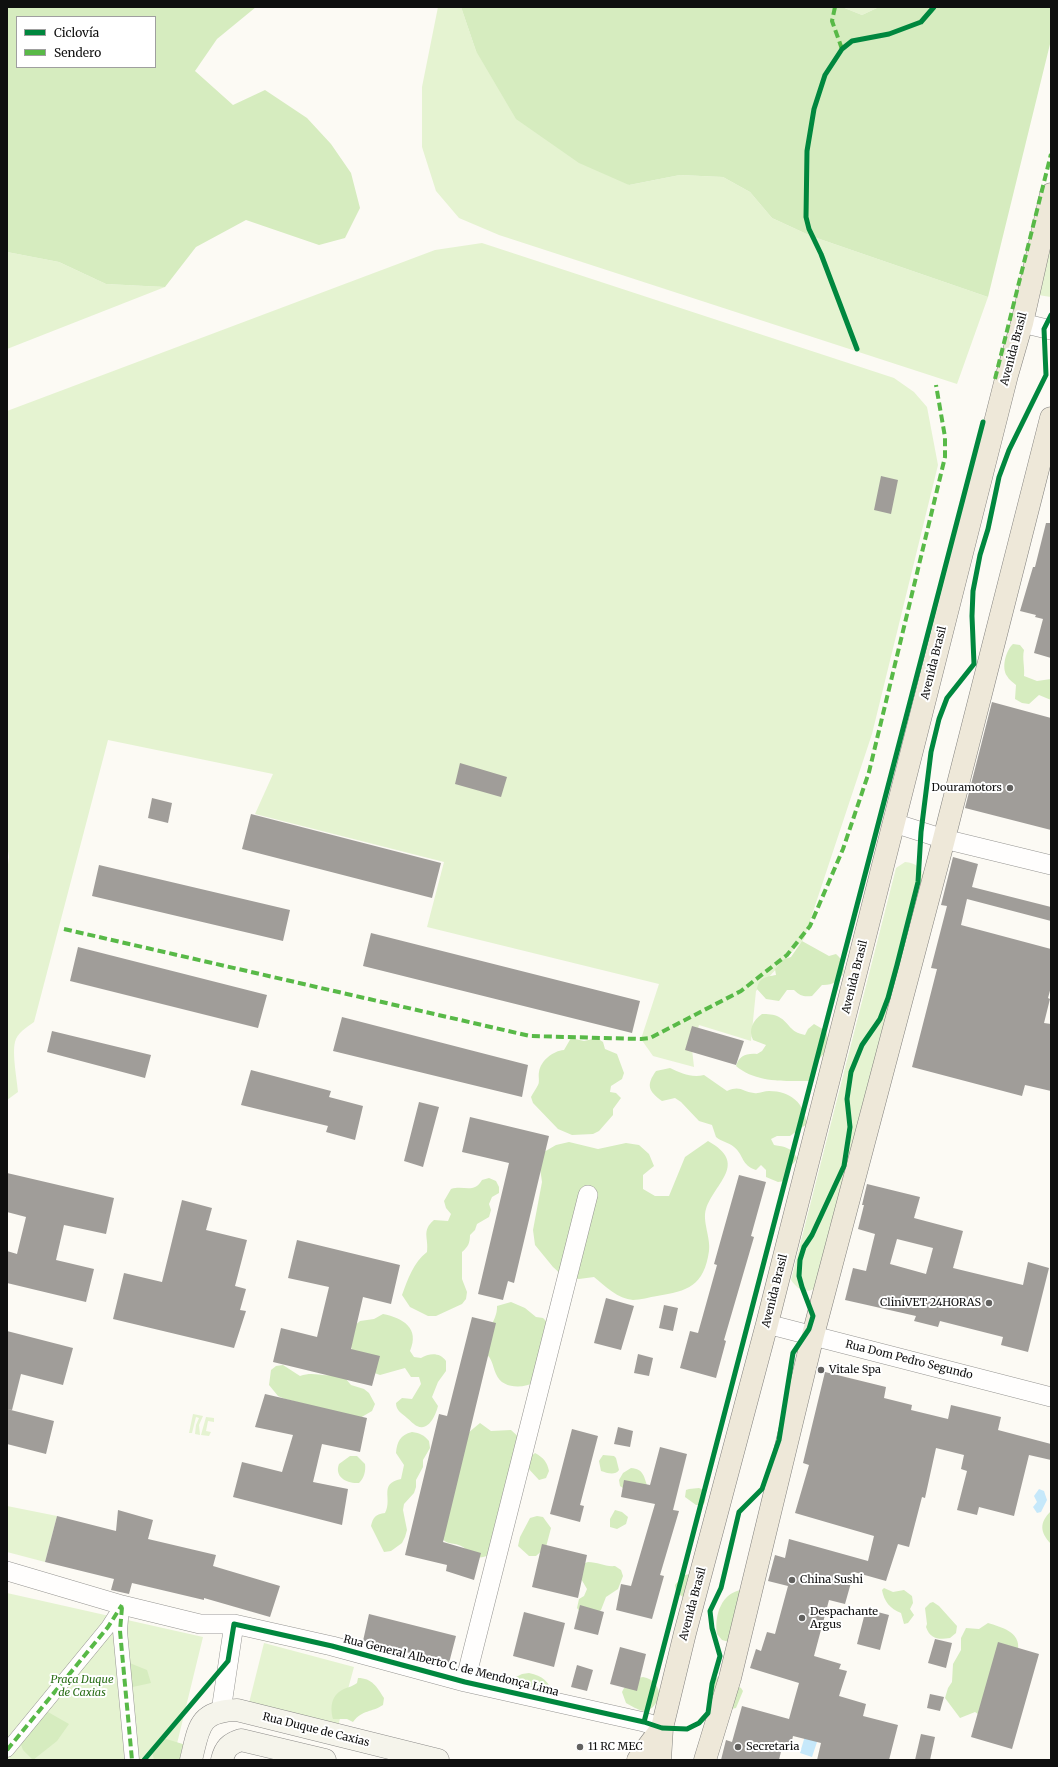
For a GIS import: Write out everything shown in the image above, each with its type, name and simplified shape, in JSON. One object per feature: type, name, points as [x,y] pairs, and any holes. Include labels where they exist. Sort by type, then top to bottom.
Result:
[{"type":"main road","name":"Avenida Brasil","points":[[660,1760],[662,1728],[685,1634],[767,1324],[1003,389],[1022,323],[1051,194]]},
{"type":"main road","points":[[705,1760],[730,1678],[813,1336],[944,839],[1051,418]]},
{"type":"main road","points":[[191,1760],[199,1727],[206,1718],[221,1710]]},
{"type":"main road","name":"Rua Duque de Caxias","points":[[221,1710],[237,1710],[438,1760]]},
{"type":"main road","points":[[638,1760],[662,1728]]},
{"type":"main road","points":[[224,1755],[231,1744],[241,1740],[325,1760]]},
{"type":"street","points":[[1022,323],[1051,330]]},
{"type":"street","points":[[894,823],[944,839],[1051,865]]},
{"type":"street","points":[[465,1682],[588,1195]]},
{"type":"street","name":"Rua Dom Pedro Segundo","points":[[767,1324],[1051,1396]]},
{"type":"street","name":"Rua General Alberto C. de Mendonça Lima","points":[[7,1570],[122,1605],[200,1624],[234,1624],[332,1646],[465,1682],[644,1722],[662,1728]]},
{"type":"street","points":[[7,1750],[108,1627],[122,1605]]},
{"type":"street","points":[[122,1605],[120,1631],[132,1760]]},
{"type":"street","points":[[221,1710],[234,1624]]},
{"type":"green space","points":[[7,7],[256,7],[217,39],[195,71],[233,105],[265,90],[307,118],[331,144],[351,173],[360,208],[345,238],[319,245],[246,220],[196,247],[165,287],[106,284],[59,262],[7,252]]},
{"type":"green space","points":[[438,7],[461,7],[476,51],[629,185],[680,175],[723,177],[750,192],[772,218],[811,236],[988,297],[957,384],[499,235],[459,218],[436,191],[422,147],[422,87]]},
{"type":"green space","points":[[461,7],[842,7],[862,15],[879,7],[1051,7],[1051,40],[988,297],[811,236],[772,218],[750,192],[723,177],[680,175],[629,185],[579,163],[516,119],[476,51]]},
{"type":"green space","points":[[842,7],[879,7],[862,15]]},
{"type":"green space","points":[[1051,196],[1051,297],[1038,295]]},
{"type":"green space","points":[[482,243],[894,378],[914,392],[927,407],[938,465],[872,734],[804,939],[756,991],[751,1041],[699,1025],[692,1049],[694,1067],[653,1056],[641,1039],[659,984],[427,927],[444,862],[255,814],[273,774],[108,740],[34,1022],[20,1033],[15,1042],[14,1060],[18,1092],[7,1100],[7,872],[9,857],[7,845],[7,411],[435,250]]},
{"type":"green space","points":[[7,252],[59,262],[106,284],[165,287],[7,349]]},
{"type":"green space","points":[[1013,644],[1020,645],[1024,650],[1024,676],[1037,681],[1051,679],[1051,700],[1039,695],[1029,704],[1022,703],[1015,699],[1016,685],[1005,673],[1004,668],[1006,655]]},
{"type":"green space","points":[[905,862],[918,867],[922,871],[924,878],[814,1289],[807,1291],[798,1288],[791,1280],[896,868]]},
{"type":"green space","points":[[802,941],[829,956],[836,954],[841,959],[843,965],[844,970],[842,975],[835,983],[822,985],[812,996],[802,996],[794,990],[787,990],[779,1001],[766,999],[757,989],[759,982],[764,978],[776,975],[775,969],[784,959],[791,957]]},
{"type":"green space","points":[[762,1014],[773,1015],[783,1019],[793,1030],[800,1034],[805,1035],[808,1029],[814,1024],[826,1031],[828,1047],[814,1068],[809,1081],[771,1080],[752,1076],[736,1066],[741,1058],[750,1054],[757,1054],[762,1051],[766,1045],[753,1040],[751,1033],[754,1022]]},
{"type":"green space","points":[[571,1038],[584,1041],[597,1038],[603,1042],[605,1049],[617,1054],[624,1073],[622,1079],[611,1086],[610,1092],[616,1093],[621,1098],[613,1109],[613,1115],[599,1131],[593,1134],[572,1135],[558,1129],[533,1103],[531,1097],[539,1084],[539,1072],[542,1064],[552,1054],[564,1050]]},
{"type":"green space","points":[[670,1068],[690,1075],[704,1075],[727,1091],[739,1089],[756,1093],[767,1091],[777,1092],[784,1093],[795,1100],[803,1110],[807,1124],[790,1136],[777,1136],[771,1139],[774,1145],[785,1147],[795,1154],[797,1158],[787,1170],[785,1181],[778,1182],[766,1177],[766,1170],[761,1165],[756,1170],[751,1168],[745,1163],[734,1147],[716,1137],[712,1125],[699,1121],[681,1102],[675,1098],[662,1101],[654,1094],[651,1091],[650,1084],[656,1071]]},
{"type":"green space","points":[[708,1141],[720,1149],[726,1158],[728,1166],[726,1174],[710,1199],[706,1209],[705,1219],[709,1241],[707,1263],[699,1279],[693,1285],[678,1292],[639,1300],[627,1299],[612,1292],[594,1277],[579,1279],[564,1277],[553,1267],[535,1245],[533,1230],[542,1182],[540,1168],[544,1152],[556,1145],[569,1142],[598,1149],[626,1143],[639,1145],[649,1154],[654,1166],[643,1175],[643,1189],[655,1196],[669,1196],[685,1157]]},
{"type":"green space","points":[[489,1178],[496,1181],[499,1187],[499,1193],[492,1197],[489,1204],[491,1210],[489,1217],[477,1224],[475,1230],[470,1235],[468,1245],[462,1252],[462,1279],[467,1292],[466,1299],[462,1304],[436,1316],[428,1316],[410,1307],[402,1295],[415,1266],[427,1252],[426,1235],[430,1224],[434,1220],[448,1221],[451,1214],[446,1208],[444,1201],[451,1189],[476,1187],[482,1180]]},
{"type":"green space","points":[[511,1302],[525,1308],[536,1317],[543,1318],[548,1323],[535,1382],[525,1386],[513,1386],[503,1383],[496,1374],[491,1360],[485,1353],[484,1347],[487,1335],[497,1312],[497,1306]]},
{"type":"green space","points":[[383,1314],[397,1318],[408,1325],[413,1336],[413,1343],[410,1351],[414,1357],[421,1358],[434,1354],[441,1356],[446,1361],[446,1371],[438,1382],[432,1397],[438,1406],[434,1417],[425,1427],[415,1425],[400,1412],[396,1406],[396,1403],[402,1398],[412,1399],[421,1384],[419,1377],[411,1377],[405,1368],[380,1375],[369,1371],[352,1351],[350,1340],[354,1326],[360,1321],[374,1319]]},
{"type":"green space","points":[[283,1365],[300,1376],[310,1374],[334,1374],[346,1379],[351,1385],[364,1389],[369,1393],[375,1404],[372,1411],[360,1418],[278,1396],[269,1385],[271,1370],[276,1366]]},
{"type":"green space","points":[[193,1414],[203,1416],[199,1425],[200,1435],[195,1434],[196,1425],[199,1418],[196,1417],[192,1433],[189,1433]]},
{"type":"green space","points":[[206,1417],[214,1418],[214,1422],[208,1421],[206,1431],[211,1432],[209,1436],[201,1435]]},
{"type":"green space","points":[[480,1423],[491,1431],[511,1430],[522,1440],[507,1505],[497,1514],[503,1527],[489,1555],[484,1557],[476,1557],[465,1548],[445,1541],[438,1535],[468,1433]]},
{"type":"green space","points":[[412,1432],[425,1437],[429,1441],[430,1448],[423,1460],[423,1467],[416,1480],[414,1493],[404,1504],[403,1510],[407,1530],[405,1537],[402,1543],[391,1551],[384,1552],[371,1526],[375,1516],[385,1513],[388,1502],[387,1492],[390,1484],[401,1479],[404,1465],[396,1453],[397,1446],[402,1437]]},
{"type":"green space","points":[[535,1453],[545,1460],[549,1471],[546,1478],[539,1480],[526,1466],[529,1458]]},
{"type":"green space","points":[[603,1455],[614,1456],[616,1458],[619,1470],[617,1472],[611,1474],[601,1471],[599,1461]]},
{"type":"green space","points":[[350,1456],[357,1456],[365,1464],[364,1474],[359,1483],[346,1481],[338,1473],[339,1464]]},
{"type":"green space","points":[[631,1468],[639,1470],[643,1474],[648,1488],[623,1488],[620,1486],[619,1480],[623,1473]]},
{"type":"green space","points":[[699,1488],[706,1491],[705,1502],[703,1505],[696,1505],[685,1497],[686,1490]]},
{"type":"green space","points":[[7,1506],[57,1516],[45,1562],[7,1552]]},
{"type":"green space","points":[[615,1510],[622,1512],[628,1517],[626,1524],[617,1529],[610,1527],[610,1519]]},
{"type":"green space","points":[[1051,1511],[1051,1544],[1047,1540],[1042,1528],[1044,1520]]},
{"type":"green space","points":[[537,1516],[543,1517],[551,1528],[546,1547],[536,1556],[529,1556],[518,1546],[520,1537],[530,1518]]},
{"type":"green space","points":[[588,1562],[615,1566],[621,1570],[623,1576],[618,1589],[606,1597],[601,1610],[595,1614],[581,1613],[577,1608],[579,1599],[584,1596],[587,1589],[580,1577],[582,1564]]},
{"type":"green space","points":[[691,1574],[687,1600],[676,1592],[675,1585],[684,1575]]},
{"type":"green space","points":[[884,1588],[893,1592],[904,1590],[912,1596],[913,1603],[910,1609],[914,1615],[908,1623],[904,1624],[901,1613],[891,1607],[886,1601],[882,1590]]},
{"type":"green space","points":[[742,1590],[729,1642],[722,1640],[717,1634],[716,1627],[718,1612],[729,1595]]},
{"type":"green space","name":"Praça Duque de Caxias","points":[[7,1593],[203,1637],[173,1760],[7,1760]]},
{"type":"green space","points":[[933,1602],[939,1606],[957,1626],[956,1633],[950,1638],[935,1638],[930,1634],[926,1627],[925,1608]]},
{"type":"green space","points":[[988,1623],[1009,1631],[1016,1639],[1018,1650],[978,1714],[975,1712],[960,1718],[945,1698],[948,1688],[952,1682],[953,1664],[961,1650],[961,1638],[966,1628],[979,1629]]},
{"type":"green space","points":[[264,1643],[354,1667],[338,1726],[249,1703]]},
{"type":"green space","points":[[127,1662],[147,1670],[151,1683],[128,1688]]},
{"type":"green space","points":[[529,1673],[544,1680],[550,1686],[554,1694],[516,1688],[516,1677]]},
{"type":"green space","points":[[720,1676],[741,1688],[743,1691],[736,1708],[725,1710],[712,1702],[710,1691],[711,1687],[713,1681]]},
{"type":"green space","points":[[643,1677],[655,1684],[660,1697],[653,1707],[646,1711],[642,1711],[626,1703],[622,1692],[631,1682]]},
{"type":"green space","points":[[358,1678],[371,1681],[374,1684],[384,1698],[383,1705],[360,1715],[353,1722],[347,1719],[333,1719],[332,1703],[334,1699],[342,1690],[357,1683]]},
{"type":"green space","points":[[48,1712],[69,1724],[57,1741],[33,1760],[23,1750],[18,1737]]},
{"type":"green space","points":[[163,1738],[186,1745],[183,1760],[154,1760],[152,1751]]},
{"type":"water","points":[[1039,1489],[1044,1491],[1047,1500],[1041,1512],[1037,1513],[1033,1507],[1037,1502],[1034,1496]]},
{"type":"water","points":[[807,1729],[820,1733],[812,1757],[800,1753]]},
{"type":"building","points":[[881,476],[898,480],[891,514],[874,510]]},
{"type":"building","points":[[1046,523],[1051,523],[1051,658],[1034,653],[1043,619],[1035,617],[1036,615],[1020,611],[1033,567],[1035,567]]},
{"type":"building","points":[[992,702],[1051,718],[1051,830],[965,808]]},
{"type":"building","points":[[460,763],[507,777],[501,797],[455,784]]},
{"type":"building","points":[[152,798],[172,803],[168,823],[148,818]]},
{"type":"building","points":[[251,814],[441,863],[432,898],[242,849]]},
{"type":"building","points":[[953,857],[978,864],[972,887],[1051,907],[1051,921],[967,899],[961,925],[1051,949],[1051,987],[1048,998],[1050,999],[1044,1023],[1051,1024],[1051,1091],[1025,1085],[1022,1096],[912,1067],[937,969],[931,968],[947,906],[941,905]]},
{"type":"building","points":[[99,865],[290,910],[283,941],[92,896]]},
{"type":"building","points":[[371,933],[640,1001],[632,1033],[363,966]]},
{"type":"building","points":[[78,947],[267,995],[258,1028],[70,981]]},
{"type":"building","points":[[342,1017],[528,1065],[522,1097],[333,1051]]},
{"type":"building","points":[[692,1026],[744,1041],[736,1065],[685,1050]]},
{"type":"building","points":[[52,1031],[151,1055],[145,1078],[47,1052]]},
{"type":"building","points":[[251,1070],[331,1091],[329,1097],[363,1106],[355,1140],[326,1132],[328,1126],[241,1105]]},
{"type":"building","points":[[419,1102],[439,1107],[423,1167],[404,1161]]},
{"type":"building","points":[[470,1117],[549,1136],[514,1283],[508,1281],[503,1300],[478,1294],[509,1163],[462,1152]]},
{"type":"building","points":[[7,1173],[114,1198],[106,1234],[64,1225],[56,1260],[94,1269],[86,1302],[7,1283],[7,1251],[17,1254],[26,1217],[7,1212]]},
{"type":"building","points":[[739,1175],[766,1182],[751,1236],[754,1237],[724,1340],[726,1341],[716,1378],[680,1368],[690,1331],[698,1333],[717,1265],[714,1264]]},
{"type":"building","points":[[867,1184],[920,1197],[914,1218],[963,1231],[953,1268],[1023,1285],[1028,1262],[1049,1268],[1028,1352],[1001,1345],[1003,1337],[940,1321],[938,1327],[914,1321],[916,1316],[845,1300],[853,1268],[866,1271],[875,1234],[858,1229],[864,1205],[862,1205]],"holes":[[[897,1239],[933,1248],[926,1274],[890,1264]]]},
{"type":"building","points":[[182,1200],[212,1208],[206,1230],[247,1240],[235,1286],[246,1289],[240,1310],[246,1311],[234,1348],[113,1319],[124,1273],[162,1282]]},
{"type":"building","points":[[297,1240],[400,1265],[391,1304],[363,1297],[351,1349],[380,1356],[372,1386],[273,1362],[281,1328],[317,1337],[329,1287],[288,1278]]},
{"type":"building","points":[[606,1298],[634,1306],[621,1350],[594,1343]]},
{"type":"building","points":[[664,1305],[678,1308],[673,1331],[659,1328]]},
{"type":"building","points":[[472,1317],[496,1323],[443,1542],[481,1553],[474,1580],[446,1571],[447,1565],[405,1555],[439,1414],[447,1416]]},
{"type":"building","points":[[7,1331],[73,1348],[63,1385],[21,1374],[12,1410],[7,1409]]},
{"type":"building","points":[[638,1354],[653,1358],[649,1376],[634,1373]]},
{"type":"building","points":[[825,1372],[886,1387],[884,1398],[912,1405],[911,1410],[948,1419],[951,1405],[1001,1417],[998,1430],[1051,1444],[1051,1460],[1029,1455],[1014,1516],[979,1507],[977,1515],[957,1510],[967,1471],[961,1469],[964,1455],[936,1448],[925,1498],[922,1497],[909,1547],[898,1544],[886,1581],[854,1572],[845,1604],[829,1600],[814,1656],[841,1664],[839,1669],[847,1671],[839,1696],[866,1704],[863,1716],[898,1725],[889,1760],[817,1760],[821,1743],[793,1736],[791,1745],[783,1743],[779,1760],[721,1760],[726,1740],[732,1742],[742,1706],[789,1719],[799,1683],[750,1668],[756,1649],[761,1651],[767,1632],[775,1634],[788,1586],[768,1581],[775,1555],[785,1558],[789,1539],[868,1561],[874,1536],[795,1513],[809,1465],[803,1463]]},
{"type":"building","points":[[265,1394],[367,1418],[360,1452],[322,1444],[313,1482],[348,1489],[342,1525],[233,1497],[242,1462],[282,1472],[293,1435],[255,1427]]},
{"type":"building","points":[[7,1409],[54,1421],[46,1454],[7,1444]]},
{"type":"building","points":[[618,1427],[633,1431],[630,1447],[614,1444]]},
{"type":"building","points":[[572,1429],[598,1436],[580,1505],[584,1506],[580,1522],[550,1514]]},
{"type":"building","points":[[660,1447],[687,1454],[673,1510],[679,1511],[660,1575],[664,1576],[652,1619],[616,1610],[621,1584],[631,1586],[655,1504],[621,1497],[624,1480],[650,1485]]},
{"type":"building","points":[[118,1510],[153,1520],[148,1539],[216,1555],[213,1566],[280,1586],[270,1617],[204,1598],[204,1600],[132,1583],[129,1594],[111,1590],[114,1579],[45,1562],[57,1516],[116,1531]]},
{"type":"building","points":[[542,1544],[587,1555],[578,1598],[532,1587]]},
{"type":"building","points":[[580,1605],[604,1612],[598,1635],[574,1629]]},
{"type":"building","points":[[866,1609],[889,1615],[880,1650],[857,1644]]},
{"type":"building","points":[[524,1612],[565,1623],[554,1667],[513,1656]]},
{"type":"building","points":[[369,1614],[456,1636],[449,1663],[363,1641]]},
{"type":"building","points":[[935,1639],[952,1643],[946,1668],[928,1663]]},
{"type":"building","points":[[998,1642],[1039,1654],[1012,1749],[971,1737]]},
{"type":"building","points":[[620,1647],[646,1654],[637,1691],[610,1684]]},
{"type":"building","points":[[577,1665],[593,1670],[587,1691],[571,1687]]},
{"type":"building","points":[[930,1694],[944,1697],[940,1711],[927,1708]]},
{"type":"building","points":[[921,1734],[935,1737],[930,1760],[915,1760]]},
{"type":"marked path","points":[[835,7],[832,21],[842,49]]},
{"type":"marked path","points":[[995,379],[1051,154]]},
{"type":"marked path","points":[[64,929],[530,1036],[650,1038],[741,991],[787,955],[810,926],[843,849],[869,772],[945,457],[945,437],[936,385]]},
{"type":"marked path","points":[[7,1750],[108,1627],[122,1605]]},
{"type":"marked path","points":[[122,1607],[120,1631],[132,1760]]},
{"type":"cycle path","points":[[857,349],[821,254],[809,229],[806,217],[807,151],[814,109],[825,75],[842,49],[852,41],[889,34],[921,22],[934,7]]},
{"type":"cycle path","points":[[144,1760],[228,1661],[234,1624],[332,1646],[465,1682],[644,1722],[662,1728],[687,1729],[699,1723],[708,1713],[712,1684],[720,1656],[712,1628],[710,1611],[721,1588],[739,1512],[762,1489],[779,1440],[793,1353],[809,1329],[813,1316],[799,1276],[800,1260],[804,1247],[812,1235],[844,1166],[850,1127],[847,1099],[851,1072],[862,1045],[880,1019],[888,998],[897,965],[918,882],[921,832],[931,752],[939,719],[947,698],[974,664],[972,616],[973,591],[980,555],[988,529],[999,477],[1009,450],[1046,375],[1044,329],[1051,315]]},
{"type":"cycle path","points":[[644,1722],[983,422]]},
{"type":"place","name":"Douramotors","points":[[1010,788]]},
{"type":"place","name":"CliniVET 24HORAS","points":[[989,1303]]},
{"type":"place","name":"Vitale Spa","points":[[821,1370]]},
{"type":"place","name":"China Sushi","points":[[792,1580]]},
{"type":"place","name":"Despachante Argus","points":[[802,1618]]},
{"type":"place","name":"11 RC MEC","points":[[580,1747]]},
{"type":"place","name":"Secretaria","points":[[738,1747]]}]
